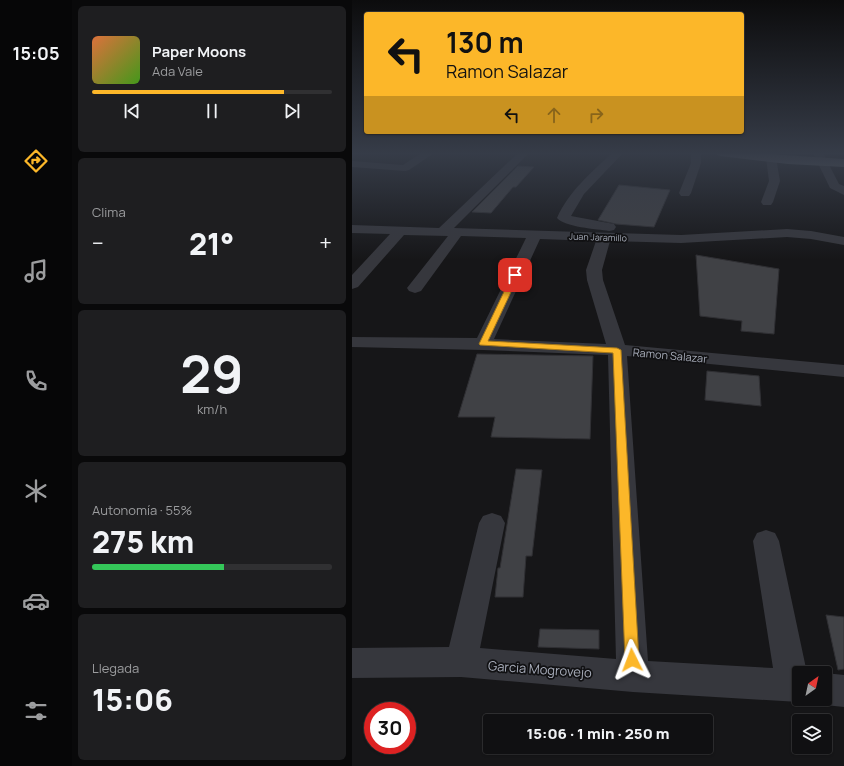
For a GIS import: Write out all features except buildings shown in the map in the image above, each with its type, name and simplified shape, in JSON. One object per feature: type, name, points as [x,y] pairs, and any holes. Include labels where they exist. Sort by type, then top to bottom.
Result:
[{"type":"street","points":[[415,288],[452,241],[449,233],[490,189]]},
{"type":"street","points":[[584,189],[567,208],[564,218],[571,221],[681,239]]},
{"type":"street","points":[[685,193],[687,189]]},
{"type":"street","points":[[767,202],[773,189]]},
{"type":"street","name":"Juan Jaramillo","points":[[352,229],[449,233],[535,234],[604,238],[681,239],[787,234],[811,235],[844,241]]},
{"type":"street","points":[[352,284],[400,231]]},
{"type":"street","points":[[483,344],[535,234]]},
{"type":"street","points":[[604,238],[594,270],[595,280],[617,350],[633,676]]},
{"type":"street","name":"Ramon Salazar","points":[[352,342],[483,344],[617,350],[844,371]]},
{"type":"street","points":[[460,662],[492,523]]},
{"type":"street","points":[[766,541],[792,670]]},
{"type":"street","name":"Garcia Mogrovejo","points":[[352,664],[460,662],[633,676],[792,685]]},
{"type":"street","points":[[832,690],[844,691]]},
{"type":"route","points":[[515,275],[483,344],[617,350],[632,660]]}]
